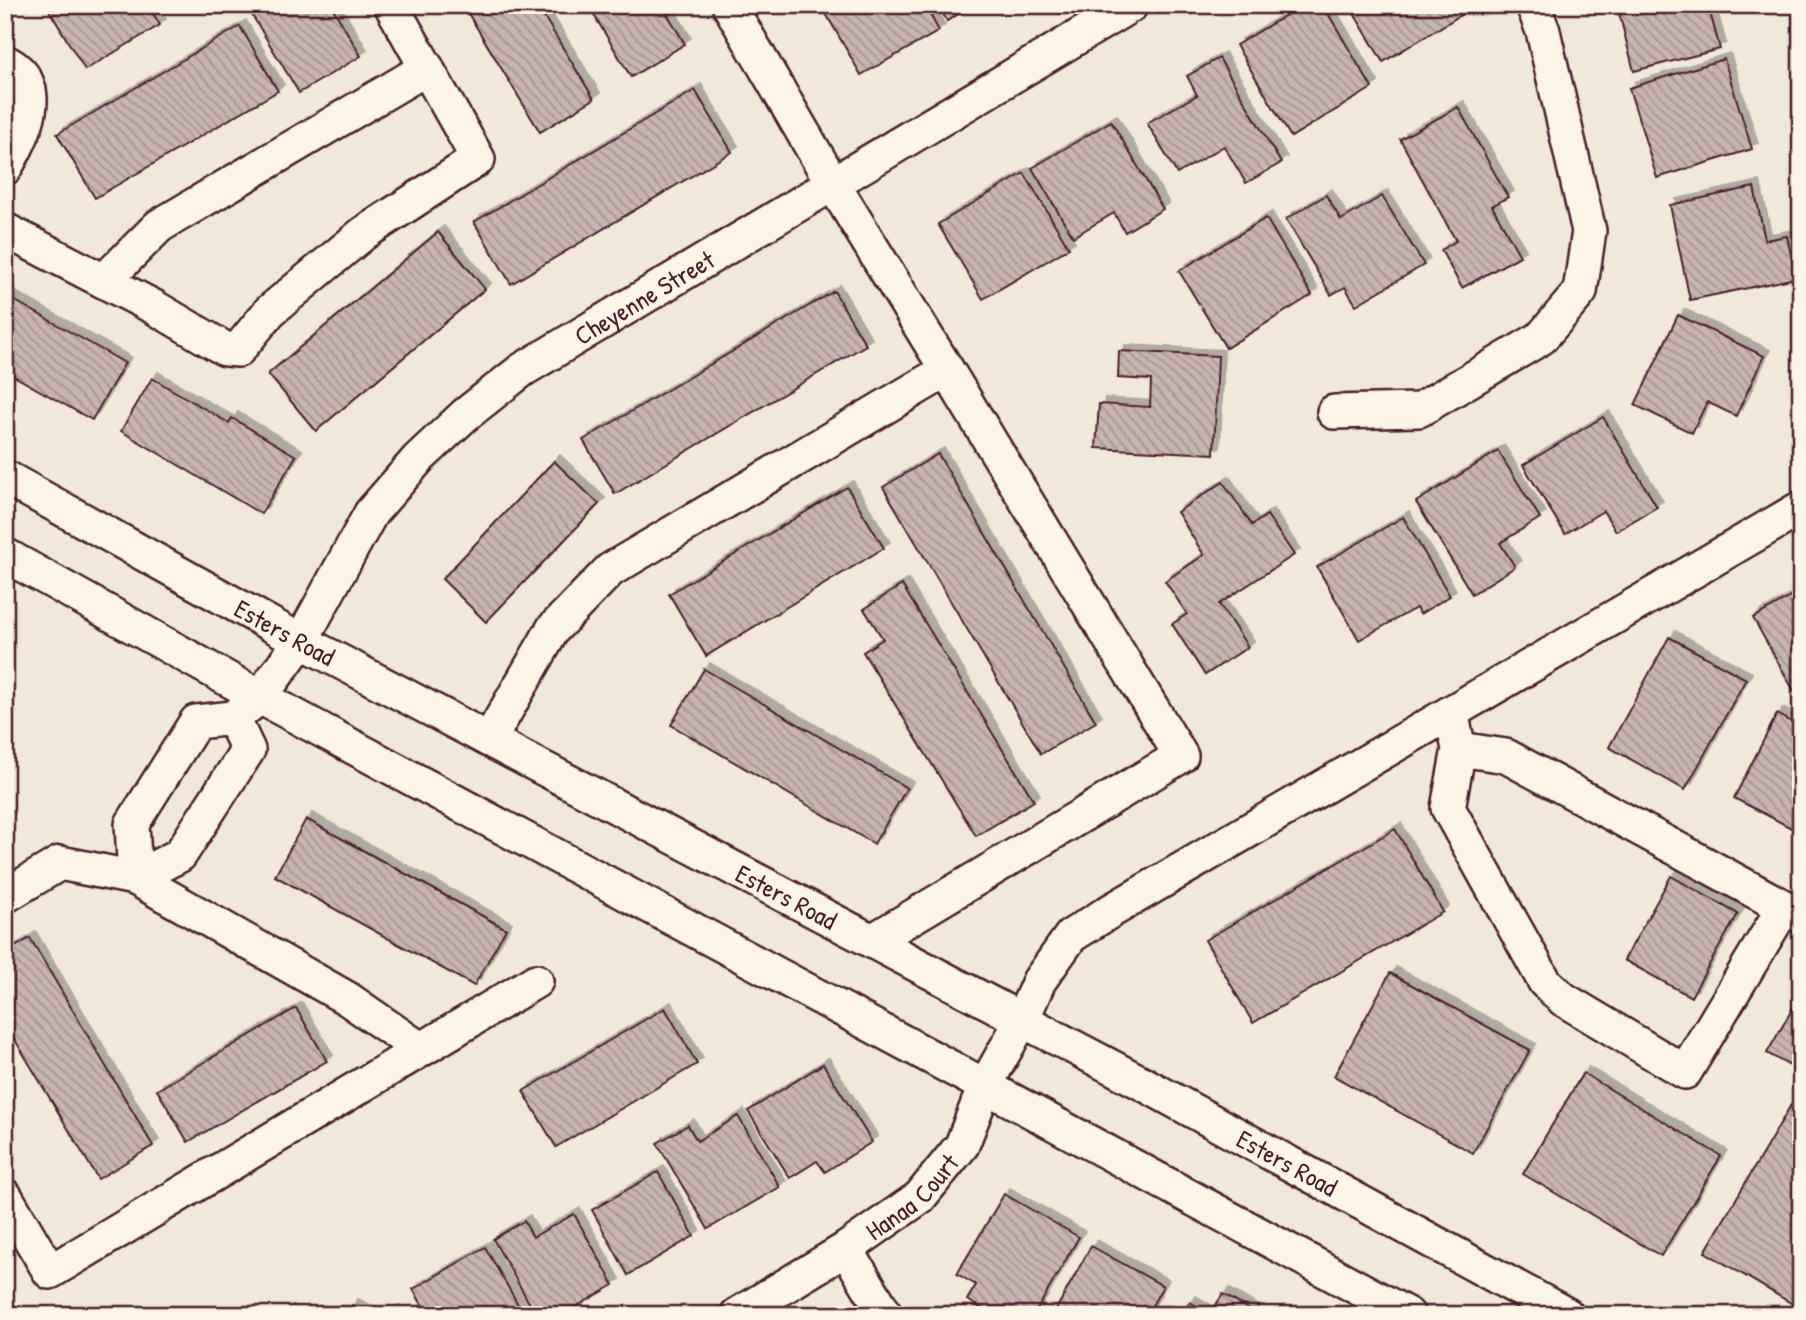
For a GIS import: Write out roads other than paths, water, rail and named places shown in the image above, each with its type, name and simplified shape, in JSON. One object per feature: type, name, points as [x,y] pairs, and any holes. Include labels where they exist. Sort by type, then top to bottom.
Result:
[{"type":"street","points":[[5,230],[154,307],[225,349],[238,350],[270,311],[364,233],[478,159],[391,5]]},
{"type":"street","points":[[729,5],[833,184],[1181,755],[872,941]]},
{"type":"street","name":"Cheyenne Street","points":[[233,718],[260,698],[301,641],[371,513],[418,458],[465,415],[522,370],[1130,5]]},
{"type":"street","points":[[1334,412],[1419,410],[1541,338],[1580,292],[1589,231],[1543,31],[1533,5]]},
{"type":"street","points":[[5,62],[14,66],[28,85],[31,108],[5,168]]},
{"type":"street","points":[[104,281],[159,226],[427,68]]},
{"type":"street","points":[[489,740],[553,629],[610,570],[947,370]]},
{"type":"street","name":"Esters Road","points":[[5,477],[301,641],[1142,1083],[1567,1315]]},
{"type":"street","name":"Hanaa Court","points":[[737,1315],[846,1249],[920,1197],[962,1146],[985,1086],[1022,1020],[1039,981],[1071,936],[1801,508]]},
{"type":"street","points":[[5,555],[260,698],[1408,1315]]},
{"type":"street","points":[[1451,712],[1460,749],[1448,808],[1545,982],[1563,999],[1685,1072],[1793,911],[1506,756],[1460,749]]},
{"type":"street","points":[[233,718],[248,750],[180,855],[135,877],[132,824],[196,722],[233,718]]},
{"type":"street","points":[[5,896],[60,863],[135,877],[348,999],[420,1049]]},
{"type":"street","points":[[5,1196],[50,1272],[536,981]]},
{"type":"street","points":[[846,1249],[886,1315]]}]
